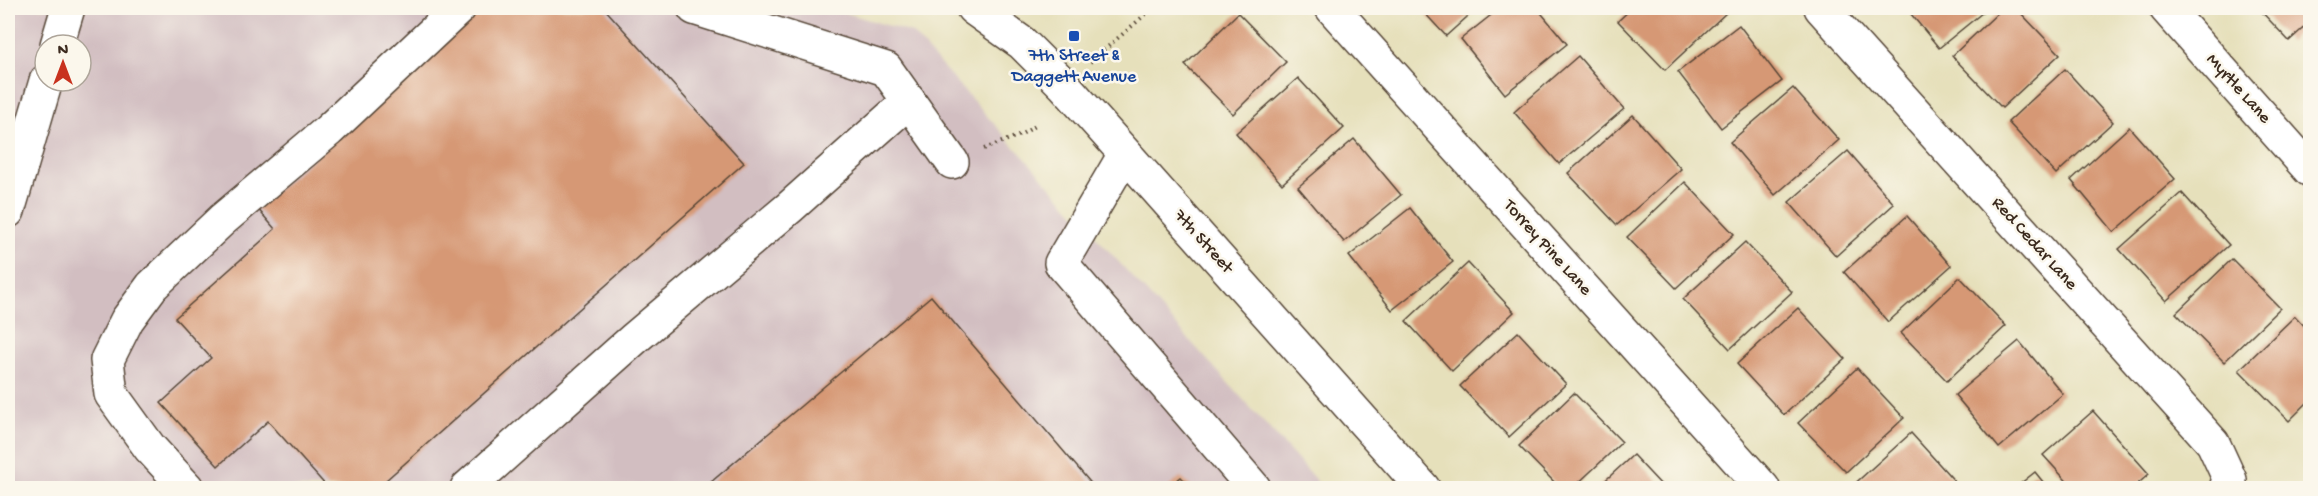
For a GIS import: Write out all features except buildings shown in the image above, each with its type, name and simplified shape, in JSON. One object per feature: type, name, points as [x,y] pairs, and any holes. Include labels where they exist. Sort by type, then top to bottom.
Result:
[{"type":"street","points":[[61,33],[68,8]]},
{"type":"street","points":[[187,489],[150,448],[111,394],[107,360],[127,320],[152,286],[205,236],[329,130],[459,8]]},
{"type":"street","points":[[694,8],[886,69],[952,162]]},
{"type":"street","name":"7th Street","points":[[973,8],[1022,43],[1064,85],[1423,489]]},
{"type":"street","name":"Torrey Pine Lane","points":[[1332,8],[1763,489]]},
{"type":"street","name":"Red Cedar Lane","points":[[1821,8],[2213,443],[2230,480],[2226,489]]},
{"type":"street","name":"Myrtle Lane","points":[[2166,8],[2310,170]]},
{"type":"street","points":[[8,211],[42,93]]},
{"type":"street","points":[[467,489],[635,338],[789,208],[909,101]]},
{"type":"street","points":[[1125,154],[1061,263],[1254,489]]},
{"type":"path","points":[[1064,85],[1153,8]]},
{"type":"path","points":[[1020,135],[1037,125]]},
{"type":"shaded area","points":[[8,8],[830,8],[912,33],[1323,488],[13,488],[8,483]]},
{"type":"place","name":"7th Street & Daggett Avenue","points":[[1074,36]]}]
